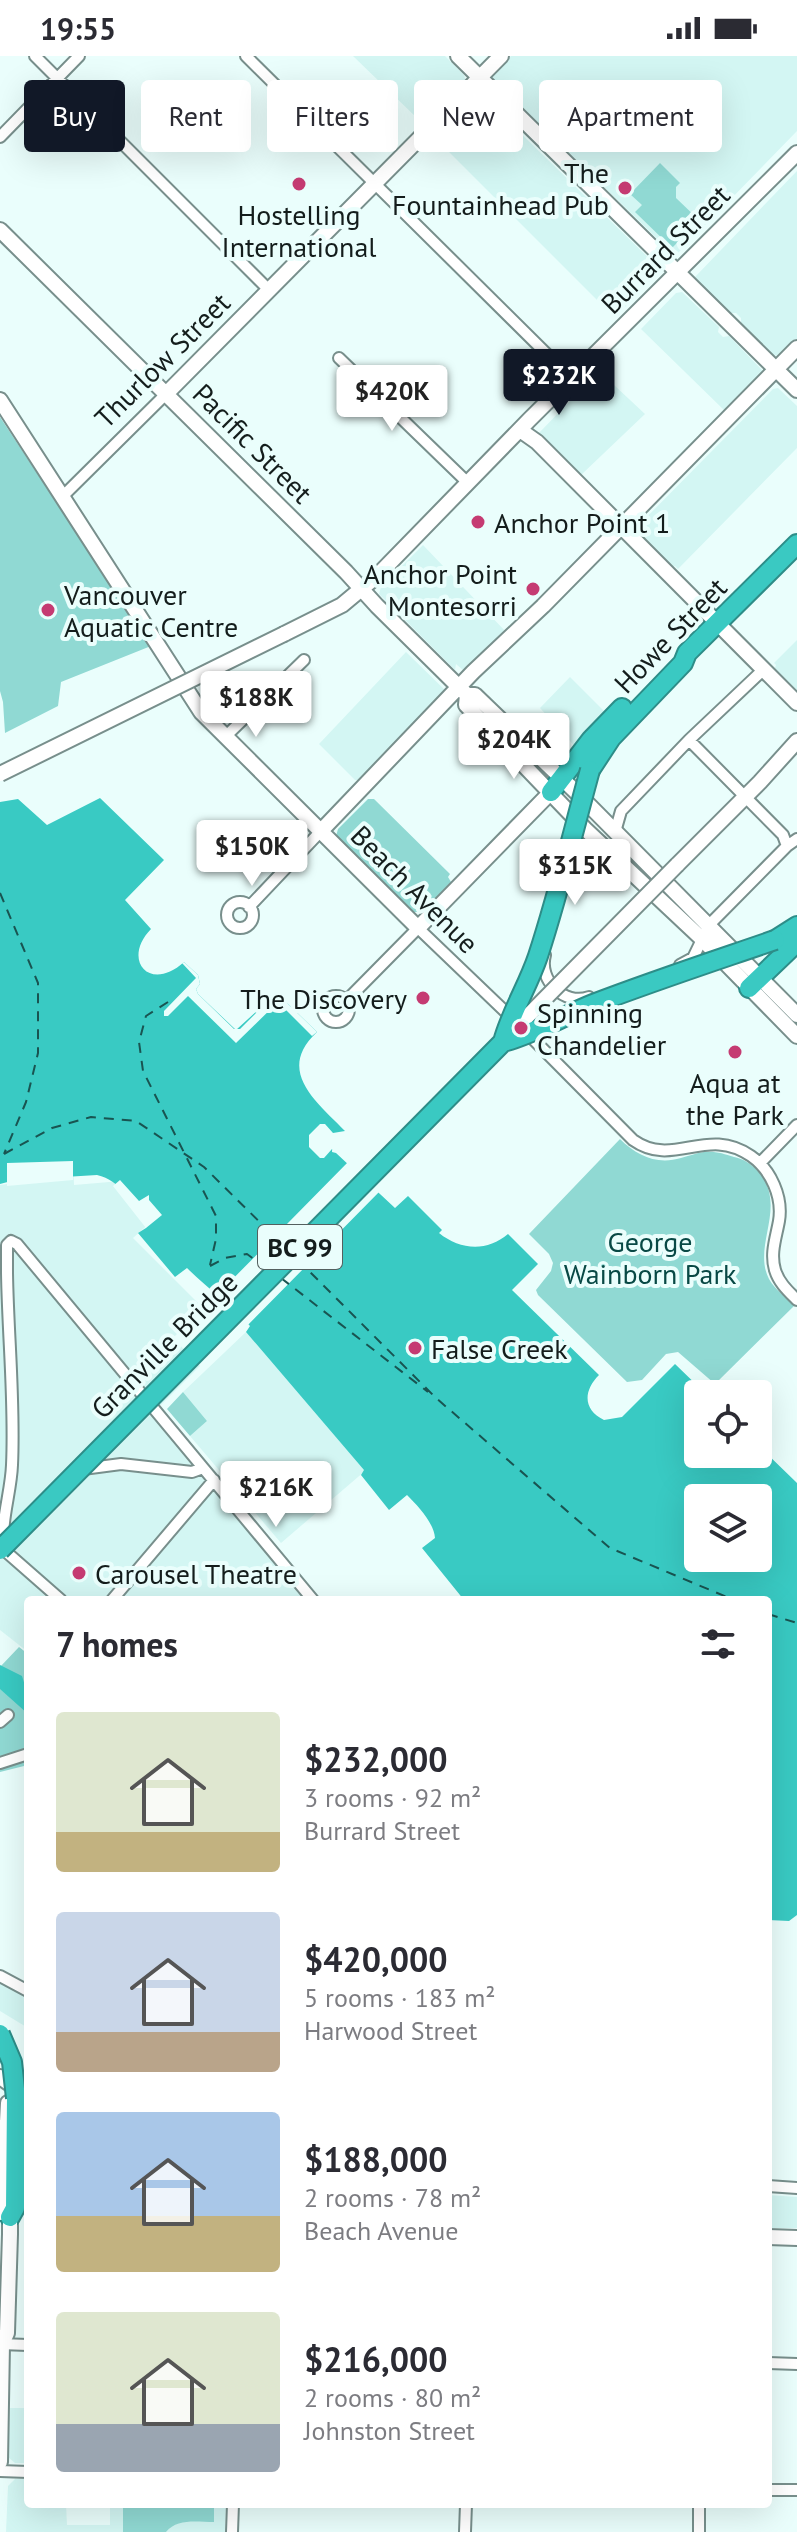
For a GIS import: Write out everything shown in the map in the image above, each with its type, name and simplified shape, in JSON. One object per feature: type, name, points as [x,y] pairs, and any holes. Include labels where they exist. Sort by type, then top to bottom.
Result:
[{"type":"highway","name":"Howe Street","points":[[590,770],[611,738],[683,663],[687,653],[797,544]]},
{"type":"highway","points":[[556,785],[591,740],[653,676],[677,656],[687,653]]},
{"type":"highway","name":"Granville Bridge","points":[[503,1042],[508,1022],[538,957],[590,770]]},
{"type":"highway","name":"Granville Bridge","points":[[1,1548],[503,1042],[524,1036],[599,1002],[775,940],[797,926]]},
{"type":"highway","points":[[754,983],[797,942]]},
{"type":"highway","points":[[0,2034],[12,2062],[16,2086],[15,2208],[8,2215]]},
{"type":"highway","points":[[15,2177],[24,2194]]},
{"type":"street","points":[[35,56],[269,290]]},
{"type":"street","points":[[0,137],[79,56]]},
{"type":"street","points":[[246,56],[571,378]]},
{"type":"street","points":[[458,56],[797,390]]},
{"type":"street","name":"Thurlow Street","points":[[63,496],[501,56]]},
{"type":"street","name":"Burrard Street","points":[[0,774],[342,605],[362,589],[797,153]]},
{"type":"street","name":"Pacific Street","points":[[0,230],[464,692],[475,695],[556,785],[585,829],[649,890],[705,932]]},
{"type":"street","points":[[249,907],[320,832],[464,692],[473,672],[797,348]]},
{"type":"street","points":[[339,358],[468,483]]},
{"type":"street","name":"Beach Avenue","points":[[0,400],[201,712],[320,832],[633,1140],[645,1149],[665,1152],[714,1143],[741,1150],[760,1163]]},
{"type":"street","points":[[520,430],[537,442],[797,703]]},
{"type":"street","points":[[226,736],[304,660]]},
{"type":"street","points":[[615,832],[621,811],[689,740],[763,670]]},
{"type":"street","points":[[689,740],[783,835],[787,846]]},
{"type":"street","name":"Granville Bridge","points":[[503,1042],[797,741]]},
{"type":"street","points":[[346,1001],[556,785]]},
{"type":"street","name":"Pacific Street","points":[[556,785],[615,832],[754,983],[797,1036]]},
{"type":"street","points":[[585,829],[574,842],[543,964],[545,978],[554,987],[570,999],[580,1000],[684,964],[693,958],[705,932],[797,839]]},
{"type":"street","points":[[435,1106],[649,890]]},
{"type":"street","name":"Pacific Street","points":[[754,983],[797,1015]]},
{"type":"street","points":[[797,1125],[760,1163],[772,1181],[779,1204],[774,1268],[797,1300]]},
{"type":"street","points":[[56,1596],[1,1548],[2,1506],[12,1468],[6,1427],[7,1250],[11,1241],[17,1244],[310,1596]]},
{"type":"street","points":[[1,1548],[77,1470],[121,1464],[192,1472],[203,1468]]},
{"type":"street","points":[[115,1596],[214,1480]]},
{"type":"street","points":[[0,1763],[24,1755]]},
{"type":"street","points":[[0,1976],[24,1989]]},
{"type":"street","points":[[5,2057],[24,2075]]},
{"type":"street","points":[[0,2462],[1,2342],[7,2333],[8,2215],[1,2129],[7,2122],[5,2057]]},
{"type":"street","points":[[4,2080],[24,2094]]},
{"type":"street","points":[[772,2186],[797,2188]]},
{"type":"street","points":[[772,2237],[797,2238]]},
{"type":"street","points":[[1,2342],[24,2345]]},
{"type":"street","points":[[772,2363],[797,2364]]},
{"type":"street","points":[[0,2471],[24,2472]]},
{"type":"street","points":[[772,2490],[797,2490]]},
{"type":"street","points":[[232,2532],[233,2508]]},
{"type":"street","points":[[465,2532],[466,2508]]},
{"type":"street","points":[[699,2508],[699,2532]]},
{"type":"shaded area","points":[[353,56],[445,56],[465,80],[414,80],[414,115],[398,100],[398,80],[378,80]]},
{"type":"shaded area","points":[[511,56],[797,56],[797,131],[725,205],[718,202],[712,208],[714,216],[678,253],[673,254],[568,152],[722,152],[722,80],[539,80],[539,124],[523,108],[523,80],[494,80],[491,76]]},
{"type":"shaded area","points":[[523,136],[657,266],[659,272],[622,310],[613,309],[610,312],[449,152],[523,152]]},
{"type":"shaded area","points":[[797,171],[797,340],[778,356],[695,277]]},
{"type":"shaded area","points":[[682,292],[719,327],[718,332],[723,337],[729,336],[762,370],[762,374],[726,412],[641,329],[676,293]]},
{"type":"shaded area","points":[[599,371],[645,414],[581,475],[576,475],[537,435]]},
{"type":"shaded area","points":[[778,388],[797,406],[797,448],[678,569],[675,566],[671,568],[633,532],[773,389]]},
{"type":"shaded area","points":[[423,545],[507,633],[467,670],[456,664],[455,670],[379,594],[381,587]]},
{"type":"shaded area","points":[[797,640],[797,696],[774,671],[774,663]]},
{"type":"shaded area","points":[[406,652],[448,693],[361,780],[355,780],[319,744]]},
{"type":"shaded area","points":[[570,677],[610,717],[579,751],[540,708]]},
{"type":"shaded area","name":"False Creek","points":[[100,798],[164,860],[125,900],[151,929],[142,941],[139,952],[139,961],[144,969],[160,974],[172,971],[184,962],[198,975],[198,994],[236,1030],[270,999],[282,998],[317,1032],[305,1046],[300,1073],[313,1097],[345,1131],[333,1133],[332,1152],[395,1208],[408,1196],[447,1239],[474,1247],[491,1244],[508,1234],[538,1264],[512,1290],[599,1375],[588,1394],[589,1406],[597,1416],[604,1420],[622,1417],[675,1364],[692,1380],[684,1380],[684,1468],[772,1468],[772,1459],[797,1483],[797,1915],[789,1921],[772,1920],[772,1596],[461,1596],[422,1548],[435,1538],[432,1526],[420,1509],[407,1495],[389,1510],[361,1475],[364,1470],[246,1332],[250,1326],[187,1268],[175,1277],[138,1233],[146,1228],[146,1223],[119,1187],[97,1175],[15,1180],[0,1184],[0,802],[18,799],[47,825]]},
{"type":"shaded area","points":[[73,1161],[74,1185],[121,1181],[151,1222],[133,1238],[203,1308],[173,1338],[200,1366],[160,1406],[318,1596],[24,1596],[24,1649],[0,1630],[0,1185],[7,1184],[7,1163]]},
{"type":"shaded area","points":[[246,1332],[365,1471],[281,1543],[190,1436],[207,1421],[183,1392]]},
{"type":"shaded area","points":[[0,1665],[22,1676],[24,1710],[0,1689]]},
{"type":"shaded area","points":[[0,1981],[24,1996],[24,2026],[0,2011]]},
{"type":"shaded area","points":[[772,2195],[797,2197],[797,2228],[772,2228]]},
{"type":"shaded area","points":[[10,2408],[24,2408],[24,2463],[15,2463],[8,2457]]},
{"type":"shaded area","points":[[15,2479],[24,2479],[24,2508],[66,2508],[67,2525],[110,2525],[110,2508],[226,2508],[225,2532],[6,2532],[8,2486]]},
{"type":"green space","points":[[660,163],[680,183],[676,187],[676,198],[699,220],[672,248],[635,212],[642,205],[630,194]]},
{"type":"green space","points":[[0,417],[151,646],[61,682],[58,706],[5,733],[0,691]]},
{"type":"green space","points":[[368,799],[374,799],[450,874],[451,882],[422,912],[412,912],[336,836],[338,829]]},
{"type":"green space","name":"George Wainborn Park","points":[[620,1139],[633,1150],[656,1160],[720,1153],[745,1161],[755,1168],[765,1182],[771,1210],[764,1252],[765,1266],[771,1283],[795,1305],[719,1380],[710,1380],[678,1352],[666,1354],[642,1380],[627,1382],[538,1295],[536,1290],[551,1271],[553,1263],[549,1254],[529,1234]]},
{"type":"green space","points":[[183,1392],[207,1421],[190,1436],[167,1409]]},
{"type":"green space","points":[[19,1647],[24,1651],[24,1766],[0,1772],[0,1667]]},
{"type":"green space","points":[[123,2508],[214,2508],[214,2522],[182,2523],[166,2532],[123,2532]]},
{"type":"pier","points":[[184,962],[198,975],[198,994],[234,1029],[240,1029],[270,999],[276,997],[282,998],[317,1032],[312,1036],[278,1002],[236,1043],[188,996],[168,1016],[164,1016],[164,1011],[196,978]]},
{"type":"pier","points":[[320,1124],[325,1124],[333,1133],[341,1133],[341,1137],[337,1137],[338,1149],[332,1149],[324,1158],[309,1147],[309,1135]]},
{"type":"pier","points":[[350,1160],[381,1190],[242,1331],[245,1327],[215,1297]]},
{"type":"pier","points":[[73,1161],[73,1180],[7,1186],[7,1163]]},
{"type":"pier","points":[[120,1180],[139,1201],[149,1195],[149,1200],[162,1215],[146,1228],[113,1186]]},
{"type":"ferry route","points":[[0,893],[38,983],[38,1053],[26,1102],[4,1154]]},
{"type":"ferry route","points":[[168,1002],[146,1016],[139,1042],[143,1071],[216,1216],[216,1239],[210,1265]]},
{"type":"ferry route","points":[[4,1154],[52,1128],[91,1117],[136,1121],[204,1167],[288,1250]]},
{"type":"ferry route","points":[[210,1266],[225,1258],[247,1254],[266,1268]]},
{"type":"ferry route","points":[[298,1260],[436,1398],[610,1548],[724,1596]]},
{"type":"ferry route","points":[[281,1278],[428,1392]]},
{"type":"ferry route","points":[[772,1615],[797,1623]]},
{"type":"place","name":"Hostelling International","points":[[299,184]]},
{"type":"place","name":"The Fountainhead Pub","points":[[625,188]]},
{"type":"place","name":"Anchor Point 1","points":[[478,522]]},
{"type":"place","name":"Anchor Point Montesorri","points":[[533,589]]},
{"type":"place","name":"Vancouver Aquatic Centre","points":[[48,610]]},
{"type":"place","name":"The Discovery","points":[[423,998]]},
{"type":"place","name":"Spinning Chandelier","points":[[521,1028]]},
{"type":"place","name":"Aqua at the Park","points":[[735,1052]]},
{"type":"place","name":"False Creek","points":[[415,1348]]},
{"type":"place","name":"Carousel Theatre","points":[[79,1573]]}]
